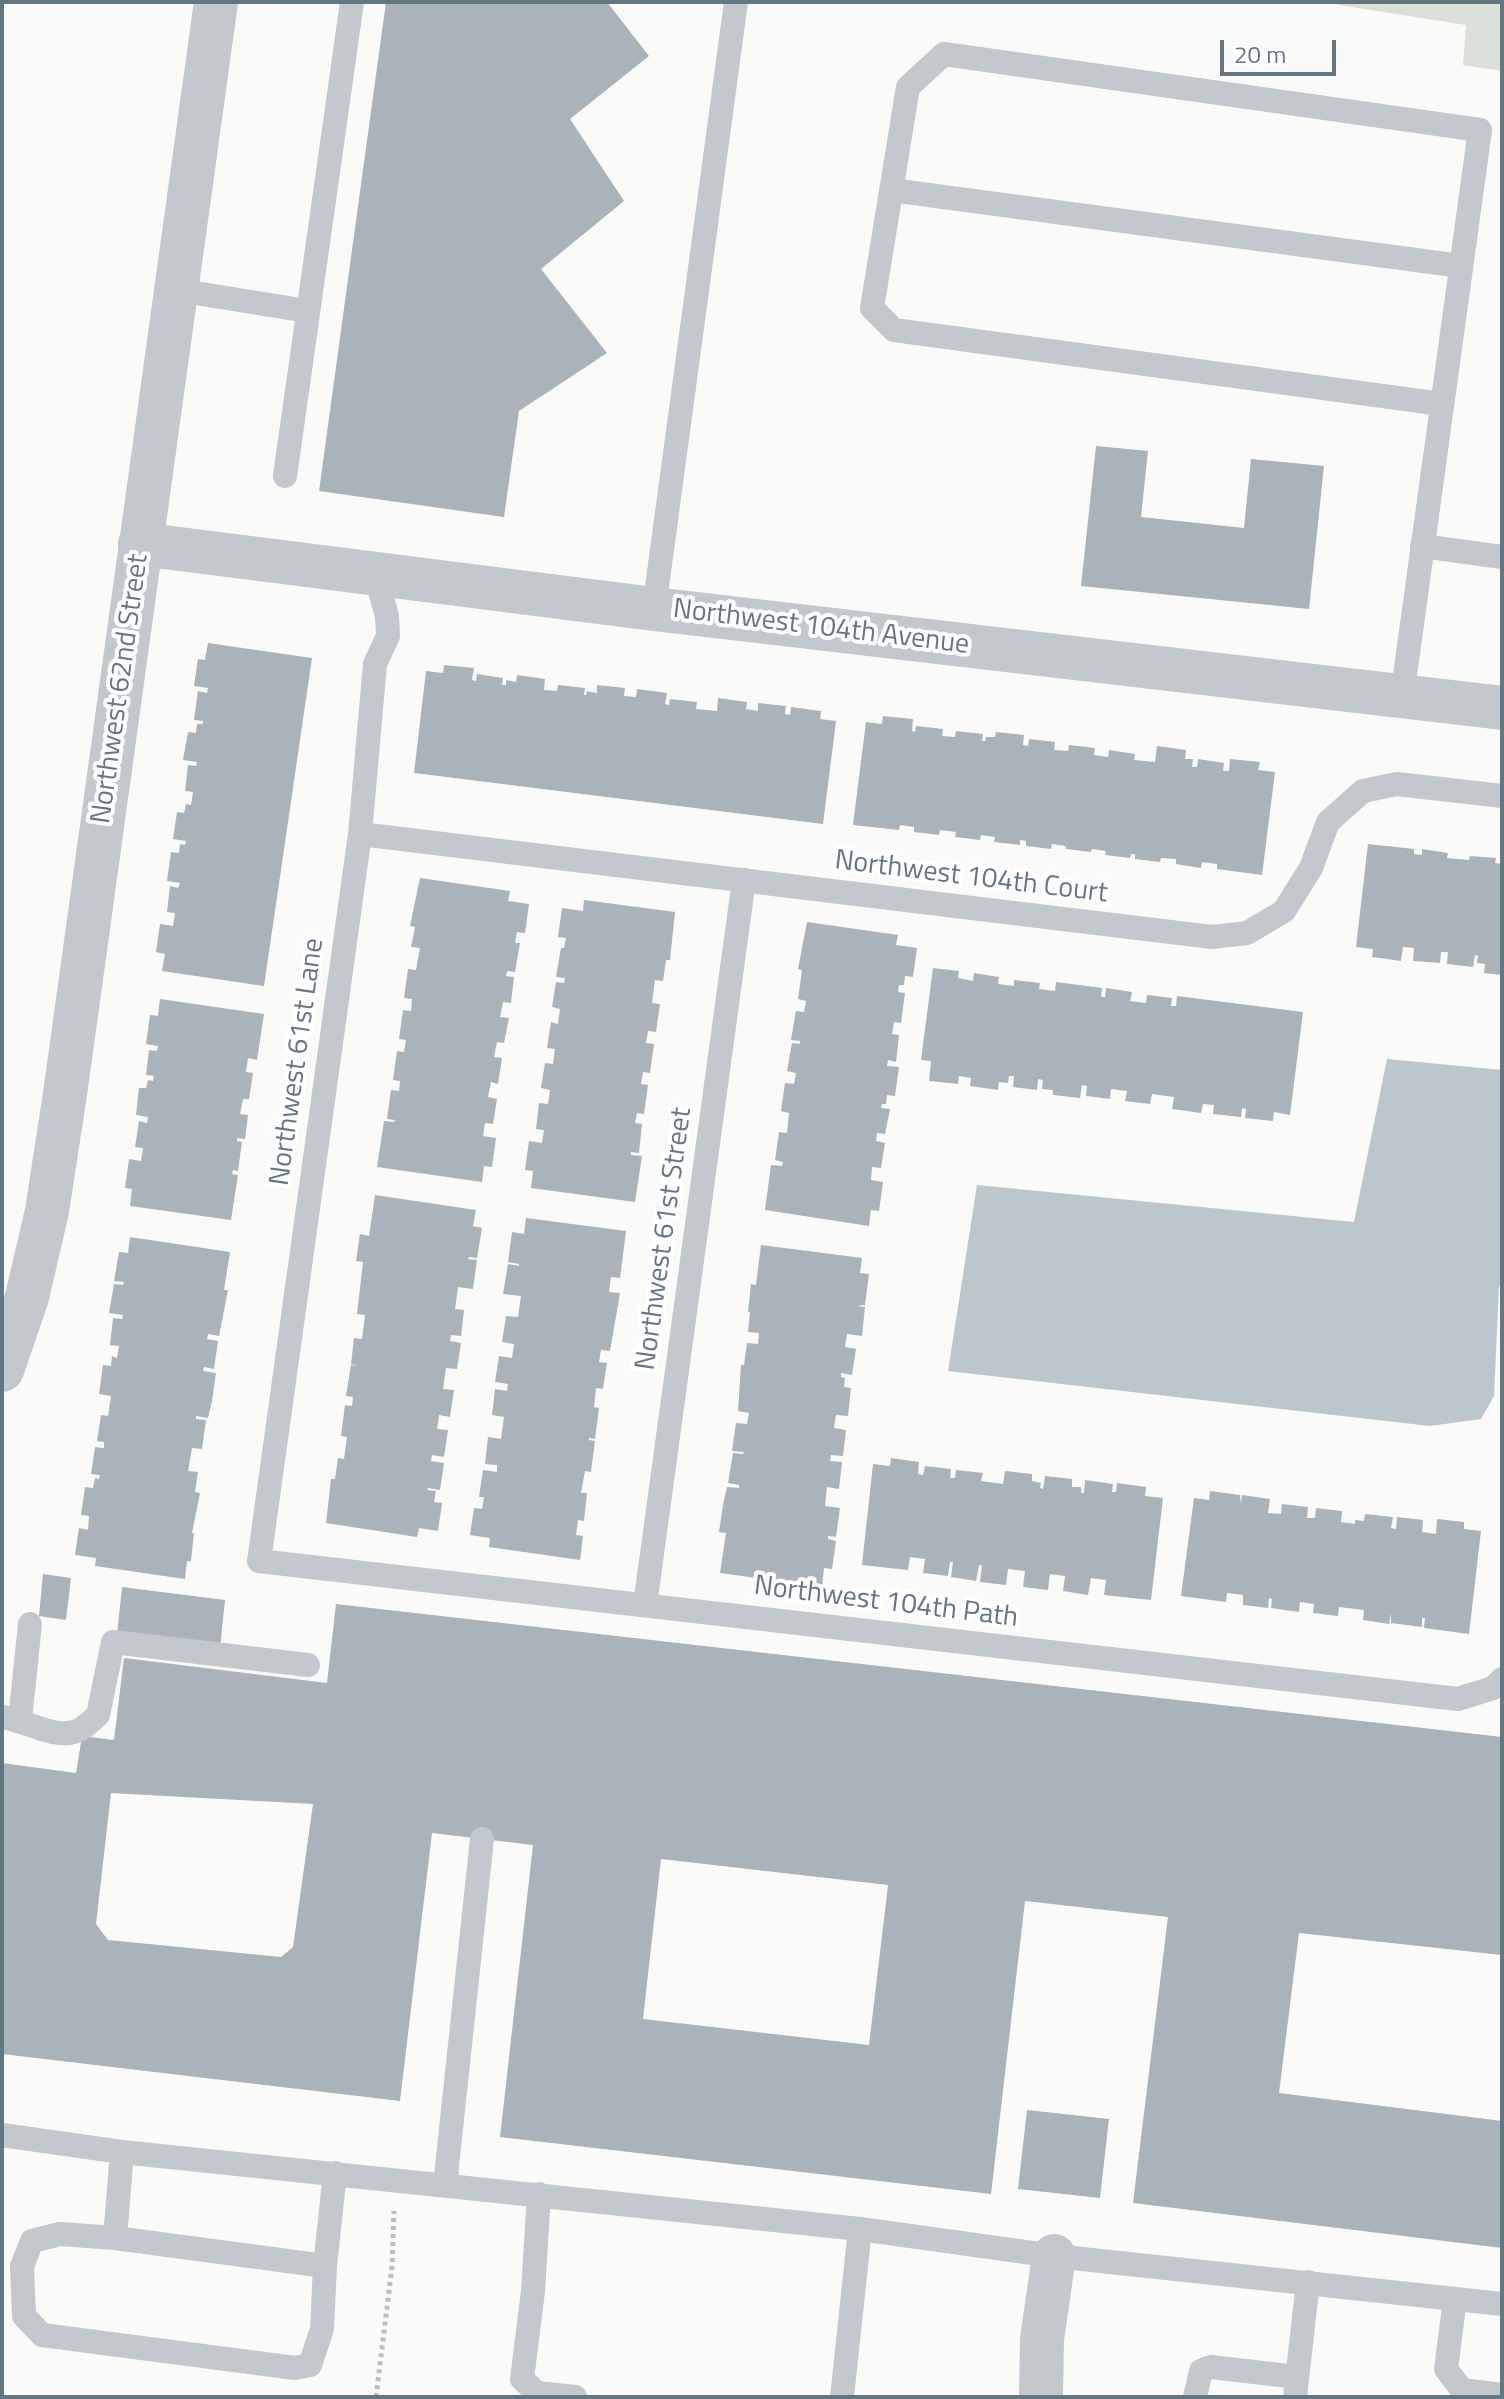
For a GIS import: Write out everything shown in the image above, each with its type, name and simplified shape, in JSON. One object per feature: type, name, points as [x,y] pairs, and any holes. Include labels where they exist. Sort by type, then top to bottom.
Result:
[{"type":"street","name":"Northwest 62nd Street","points":[[2,1370],[27,1297],[47,1211],[68,1078],[216,2]]},
{"type":"street","name":"Northwest 104th Avenue","points":[[140,544],[654,609],[1502,708]]},
{"type":"street","points":[[1041,2397],[1042,2339],[1054,2256]]},
{"type":"lane","points":[[285,476],[352,2]]},
{"type":"lane","points":[[654,609],[736,2]]},
{"type":"lane","points":[[1402,697],[1480,130],[944,54],[908,87],[872,308],[894,330],[1442,404]]},
{"type":"lane","points":[[891,190],[1461,266]]},
{"type":"lane","points":[[177,290],[307,311]]},
{"type":"lane","points":[[1422,546],[1502,557]]},
{"type":"lane","name":"Northwest 61st Lane","points":[[259,1561],[360,834],[375,664],[388,636],[387,616],[375,573]]},
{"type":"lane","name":"Northwest 104th Court","points":[[360,834],[1212,937],[1247,933],[1284,911],[1311,868],[1328,822],[1363,791],[1397,784],[1502,796]]},
{"type":"lane","name":"Northwest 61st Street","points":[[645,1605],[744,880]]},
{"type":"lane","name":"Northwest 104th Path","points":[[259,1561],[1458,1699],[1493,1688],[1502,1679]]},
{"type":"lane","points":[[30,1624],[11,1718],[55,1734],[78,1731],[98,1715],[113,1642],[308,1665]]},
{"type":"lane","points":[[445,2185],[482,1839]]},
{"type":"lane","points":[[2,2135],[122,2152],[860,2229],[1054,2256],[1502,2304]]},
{"type":"lane","points":[[115,2238],[122,2152]]},
{"type":"lane","points":[[325,2266],[115,2238],[60,2234],[32,2241],[22,2266],[24,2316],[42,2335],[295,2368],[310,2365],[322,2329],[335,2173]]},
{"type":"lane","points":[[539,2194],[533,2291],[522,2379],[537,2393],[575,2397]]},
{"type":"lane","points":[[842,2397],[860,2229]]},
{"type":"lane","points":[[1195,2397],[1201,2371],[1211,2367],[1296,2387],[1308,2282]]},
{"type":"lane","points":[[1455,2299],[1446,2369],[1462,2390],[1502,2395]]},
{"type":"path","points":[[376,2397],[392,2267],[395,2179]]},
{"type":"shaded area","points":[[1320,2],[1502,2],[1502,71],[1463,65],[1466,25]]},
{"type":"shaded area","points":[[1387,1059],[1502,1070],[1502,1280],[1499,1287],[1494,1396],[1481,1419],[1430,1426],[948,1371],[977,1185],[1354,1222]]},
{"type":"building","points":[[386,2],[607,2],[649,56],[570,119],[624,201],[541,269],[607,353],[519,411],[504,517],[319,491]]},
{"type":"building","points":[[1096,446],[1148,451],[1141,517],[1244,528],[1251,459],[1324,466],[1309,609],[1081,586]]},
{"type":"building","points":[[208,643],[312,658],[264,986],[162,971],[165,954],[156,952],[160,924],[173,926],[175,913],[167,912],[170,886],[178,888],[180,883],[167,881],[171,852],[179,853],[180,844],[185,845],[186,841],[173,839],[177,812],[184,813],[186,804],[191,805],[193,792],[185,791],[188,765],[196,766],[197,762],[183,760],[188,732],[196,733],[197,724],[203,724],[203,721],[194,720],[198,691],[207,693],[208,688],[194,686],[198,659],[205,660]]},
{"type":"building","points":[[444,665],[474,668],[472,680],[476,681],[477,674],[503,678],[502,685],[506,685],[506,680],[516,682],[517,675],[545,679],[544,690],[557,691],[558,685],[585,688],[584,695],[587,691],[597,693],[597,685],[625,688],[624,696],[636,697],[637,689],[667,693],[665,704],[669,705],[670,699],[697,702],[696,709],[717,711],[718,698],[747,702],[746,709],[758,711],[758,703],[786,706],[785,714],[790,715],[791,707],[821,711],[820,719],[836,721],[823,824],[414,773],[426,671],[443,673]]},
{"type":"building","points":[[883,716],[913,719],[912,731],[915,732],[916,726],[943,729],[942,736],[955,737],[956,731],[983,734],[982,741],[986,737],[995,737],[996,732],[1024,735],[1023,745],[1028,746],[1029,739],[1055,742],[1054,750],[1068,751],[1069,745],[1095,748],[1094,755],[1108,757],[1109,750],[1135,754],[1134,760],[1155,762],[1157,746],[1186,750],[1185,759],[1193,759],[1192,767],[1197,767],[1198,759],[1224,763],[1223,771],[1229,771],[1230,759],[1260,762],[1258,770],[1275,772],[1262,875],[1217,869],[1217,864],[1202,862],[1201,868],[1176,864],[1176,859],[1161,858],[1160,862],[1135,859],[1135,854],[1131,854],[1130,858],[1105,855],[1106,851],[1066,849],[1066,846],[1052,844],[1051,849],[1026,846],[1026,841],[1020,840],[1020,845],[994,842],[995,837],[981,835],[980,840],[955,837],[956,832],[940,830],[939,835],[914,832],[914,827],[900,825],[899,830],[853,825],[866,722],[882,724]]},
{"type":"building","points":[[1368,844],[1414,849],[1414,854],[1422,855],[1422,849],[1448,853],[1447,858],[1496,858],[1495,863],[1502,864],[1502,975],[1484,973],[1485,964],[1477,963],[1478,956],[1475,955],[1473,967],[1447,964],[1448,952],[1441,952],[1440,963],[1413,961],[1414,948],[1403,947],[1401,961],[1372,957],[1373,949],[1356,947]]},
{"type":"building","points":[[420,878],[510,891],[508,901],[529,904],[525,933],[517,932],[515,943],[520,943],[515,972],[507,971],[506,976],[514,977],[511,1003],[503,1002],[500,1017],[509,1018],[504,1043],[497,1042],[494,1057],[502,1058],[498,1084],[491,1082],[488,1097],[497,1099],[493,1124],[485,1123],[483,1136],[496,1138],[492,1167],[484,1166],[482,1182],[377,1167],[384,1121],[395,1120],[387,1119],[391,1090],[399,1091],[400,1081],[393,1080],[397,1051],[404,1052],[406,1040],[399,1039],[403,1010],[411,1011],[412,999],[404,998],[408,969],[416,970],[420,948],[411,947],[415,927],[410,926]]},
{"type":"building","points":[[584,900],[675,912],[670,960],[666,960],[663,981],[655,980],[652,1003],[660,1004],[656,1032],[648,1031],[646,1043],[654,1044],[650,1073],[643,1072],[641,1084],[648,1085],[644,1114],[637,1113],[635,1123],[642,1124],[639,1153],[631,1152],[631,1155],[642,1156],[635,1202],[531,1188],[533,1171],[525,1170],[529,1141],[542,1143],[544,1130],[536,1129],[539,1103],[548,1104],[550,1090],[541,1088],[545,1063],[553,1064],[555,1049],[547,1048],[551,1022],[558,1024],[560,1009],[552,1007],[556,982],[564,983],[565,978],[556,977],[566,938],[558,937],[562,908],[583,911]]},
{"type":"building","points":[[807,922],[898,935],[896,945],[917,948],[913,977],[905,976],[904,985],[899,985],[898,992],[905,993],[901,1023],[894,1022],[892,1034],[899,1035],[896,1062],[888,1060],[887,1066],[899,1067],[895,1096],[887,1095],[886,1104],[882,1104],[881,1108],[890,1109],[885,1134],[877,1133],[876,1141],[885,1143],[881,1168],[872,1167],[871,1180],[883,1182],[879,1211],[871,1210],[869,1226],[765,1210],[771,1165],[782,1166],[783,1162],[775,1160],[779,1132],[787,1133],[789,1113],[781,1111],[785,1083],[794,1084],[796,1073],[787,1071],[792,1043],[800,1044],[800,1041],[791,1040],[796,1011],[804,1012],[806,1001],[798,999],[802,970],[798,969]]},
{"type":"building","points":[[933,968],[959,971],[958,978],[973,981],[974,973],[999,977],[998,984],[1014,986],[1014,980],[1040,983],[1039,989],[1055,991],[1056,982],[1102,988],[1101,997],[1105,997],[1106,988],[1132,992],[1130,1001],[1146,1003],[1147,995],[1172,998],[1171,1006],[1176,1006],[1177,996],[1303,1012],[1290,1115],[1274,1112],[1273,1121],[1245,1118],[1246,1109],[1242,1108],[1241,1117],[1213,1114],[1214,1105],[1203,1104],[1201,1113],[1172,1109],[1174,1097],[1152,1094],[1150,1104],[1125,1101],[1127,1091],[1111,1089],[1110,1099],[1086,1096],[1087,1086],[1082,1085],[1080,1098],[1053,1095],[1053,1090],[1042,1089],[1043,1080],[1038,1079],[1037,1090],[1013,1087],[1014,1076],[1009,1076],[1008,1083],[999,1082],[998,1090],[970,1086],[971,1078],[959,1076],[958,1084],[929,1081],[931,1061],[921,1060]]},
{"type":"building","points":[[160,999],[264,1014],[257,1060],[248,1058],[246,1072],[253,1073],[249,1099],[243,1099],[240,1114],[248,1115],[245,1139],[237,1138],[242,1142],[238,1171],[233,1170],[232,1174],[238,1175],[231,1220],[130,1206],[132,1189],[125,1188],[129,1159],[141,1161],[143,1148],[135,1147],[139,1121],[147,1123],[148,1117],[136,1115],[139,1088],[146,1088],[148,1080],[153,1081],[154,1076],[146,1075],[149,1050],[157,1051],[158,1046],[146,1044],[150,1015],[158,1016]]},
{"type":"building","points":[[375,1195],[476,1210],[473,1226],[482,1228],[477,1258],[468,1259],[477,1260],[473,1289],[458,1287],[455,1309],[464,1310],[461,1336],[451,1335],[450,1341],[461,1343],[457,1369],[446,1368],[443,1389],[454,1390],[450,1417],[439,1415],[437,1429],[448,1430],[444,1457],[432,1455],[431,1461],[444,1463],[440,1490],[427,1490],[436,1491],[434,1502],[442,1503],[438,1531],[419,1528],[417,1537],[326,1523],[331,1479],[335,1479],[338,1458],[344,1459],[347,1437],[341,1436],[345,1405],[352,1406],[353,1397],[346,1396],[351,1365],[358,1366],[351,1364],[354,1338],[362,1339],[365,1315],[357,1314],[363,1262],[356,1261],[360,1234],[369,1236]]},
{"type":"building","points":[[526,1218],[626,1231],[620,1278],[611,1277],[609,1292],[620,1293],[610,1351],[601,1350],[599,1362],[607,1363],[603,1389],[596,1388],[594,1407],[599,1408],[595,1439],[589,1438],[595,1441],[591,1472],[585,1471],[581,1493],[587,1493],[584,1521],[578,1520],[576,1535],[583,1536],[580,1560],[489,1547],[490,1538],[470,1535],[474,1508],[482,1509],[484,1497],[479,1497],[483,1470],[497,1472],[497,1465],[485,1464],[488,1437],[501,1439],[504,1417],[492,1415],[495,1389],[507,1391],[508,1384],[495,1382],[499,1356],[512,1358],[514,1344],[502,1342],[506,1316],[518,1317],[521,1296],[503,1294],[508,1264],[519,1266],[508,1262],[512,1232],[524,1234]]},
{"type":"building","points":[[130,1237],[230,1252],[224,1290],[228,1290],[219,1336],[208,1334],[207,1339],[218,1341],[214,1369],[204,1367],[203,1371],[216,1373],[212,1401],[208,1418],[196,1416],[196,1419],[206,1420],[202,1449],[192,1448],[188,1471],[198,1472],[195,1492],[200,1493],[192,1533],[191,1561],[187,1561],[185,1579],[95,1566],[96,1558],[75,1555],[79,1528],[88,1530],[89,1516],[81,1515],[85,1487],[93,1488],[95,1478],[99,1479],[100,1475],[91,1474],[95,1447],[104,1448],[104,1442],[97,1441],[101,1415],[108,1416],[111,1396],[99,1394],[103,1365],[111,1366],[112,1356],[117,1358],[119,1346],[110,1345],[113,1318],[122,1319],[123,1315],[109,1313],[114,1284],[123,1285],[124,1282],[114,1281],[119,1252],[128,1253]]},
{"type":"building","points":[[761,1245],[862,1258],[860,1273],[869,1274],[865,1305],[856,1306],[865,1307],[862,1336],[847,1334],[845,1347],[856,1349],[852,1375],[841,1373],[841,1377],[845,1378],[844,1387],[851,1388],[848,1416],[836,1415],[834,1428],[846,1430],[843,1456],[831,1455],[830,1461],[842,1462],[839,1489],[827,1487],[825,1506],[840,1508],[836,1537],[828,1536],[828,1539],[836,1541],[832,1569],[824,1568],[822,1587],[720,1573],[726,1533],[719,1532],[727,1487],[739,1488],[739,1485],[728,1483],[733,1453],[744,1452],[732,1451],[736,1423],[747,1424],[749,1413],[738,1411],[741,1365],[744,1365],[747,1343],[758,1344],[759,1333],[748,1332],[748,1312],[751,1284],[756,1285]]},
{"type":"building","points":[[891,1458],[919,1462],[918,1474],[923,1475],[925,1466],[951,1469],[950,1478],[955,1478],[956,1470],[983,1473],[981,1481],[1003,1484],[1005,1471],[1032,1474],[1032,1481],[1041,1483],[1040,1488],[1043,1489],[1045,1476],[1072,1479],[1072,1487],[1081,1487],[1081,1493],[1084,1493],[1085,1480],[1113,1484],[1112,1492],[1116,1492],[1117,1483],[1146,1487],[1145,1496],[1163,1498],[1151,1600],[1104,1595],[1106,1580],[1091,1578],[1088,1595],[1063,1591],[1065,1576],[1050,1574],[1048,1590],[1023,1587],[1025,1571],[1008,1569],[1006,1585],[980,1582],[982,1566],[979,1565],[976,1581],[951,1577],[953,1562],[950,1562],[948,1576],[923,1573],[925,1559],[910,1557],[908,1570],[862,1565],[873,1464],[890,1466]]},
{"type":"building","points":[[1210,1491],[1240,1495],[1241,1504],[1242,1495],[1270,1499],[1268,1513],[1281,1514],[1282,1504],[1308,1507],[1307,1518],[1315,1518],[1316,1508],[1342,1511],[1341,1522],[1355,1524],[1355,1520],[1364,1521],[1365,1514],[1393,1517],[1391,1528],[1396,1529],[1397,1517],[1423,1520],[1422,1532],[1436,1534],[1437,1519],[1464,1522],[1464,1529],[1481,1531],[1469,1634],[1424,1628],[1425,1618],[1422,1618],[1422,1627],[1391,1623],[1391,1613],[1389,1624],[1363,1620],[1364,1610],[1339,1607],[1338,1616],[1313,1613],[1314,1604],[1300,1602],[1299,1612],[1271,1608],[1272,1599],[1269,1598],[1268,1608],[1243,1605],[1243,1595],[1227,1593],[1226,1602],[1181,1596],[1194,1498],[1209,1500]]},
{"type":"building","points":[[43,1574],[71,1578],[66,1620],[39,1616]]},
{"type":"building","points":[[122,1587],[225,1600],[220,1648],[117,1635]]},
{"type":"building","points":[[336,1604],[1502,1737],[1502,1955],[1299,1933],[1279,2093],[1502,2121],[1502,2248],[1133,2203],[1168,1917],[1025,1901],[991,2194],[500,2137],[533,1845],[432,1833],[400,2101],[2,2054],[2,1763],[76,1773],[82,1736],[114,1740],[124,1658],[327,1683]],"holes":[[[111,1793],[313,1804],[293,1947],[281,1957],[108,1940],[96,1924]],[[661,1859],[888,1885],[869,2045],[643,2019]]]},
{"type":"building","points":[[1027,2110],[1109,2119],[1100,2198],[1018,2189]]}]
